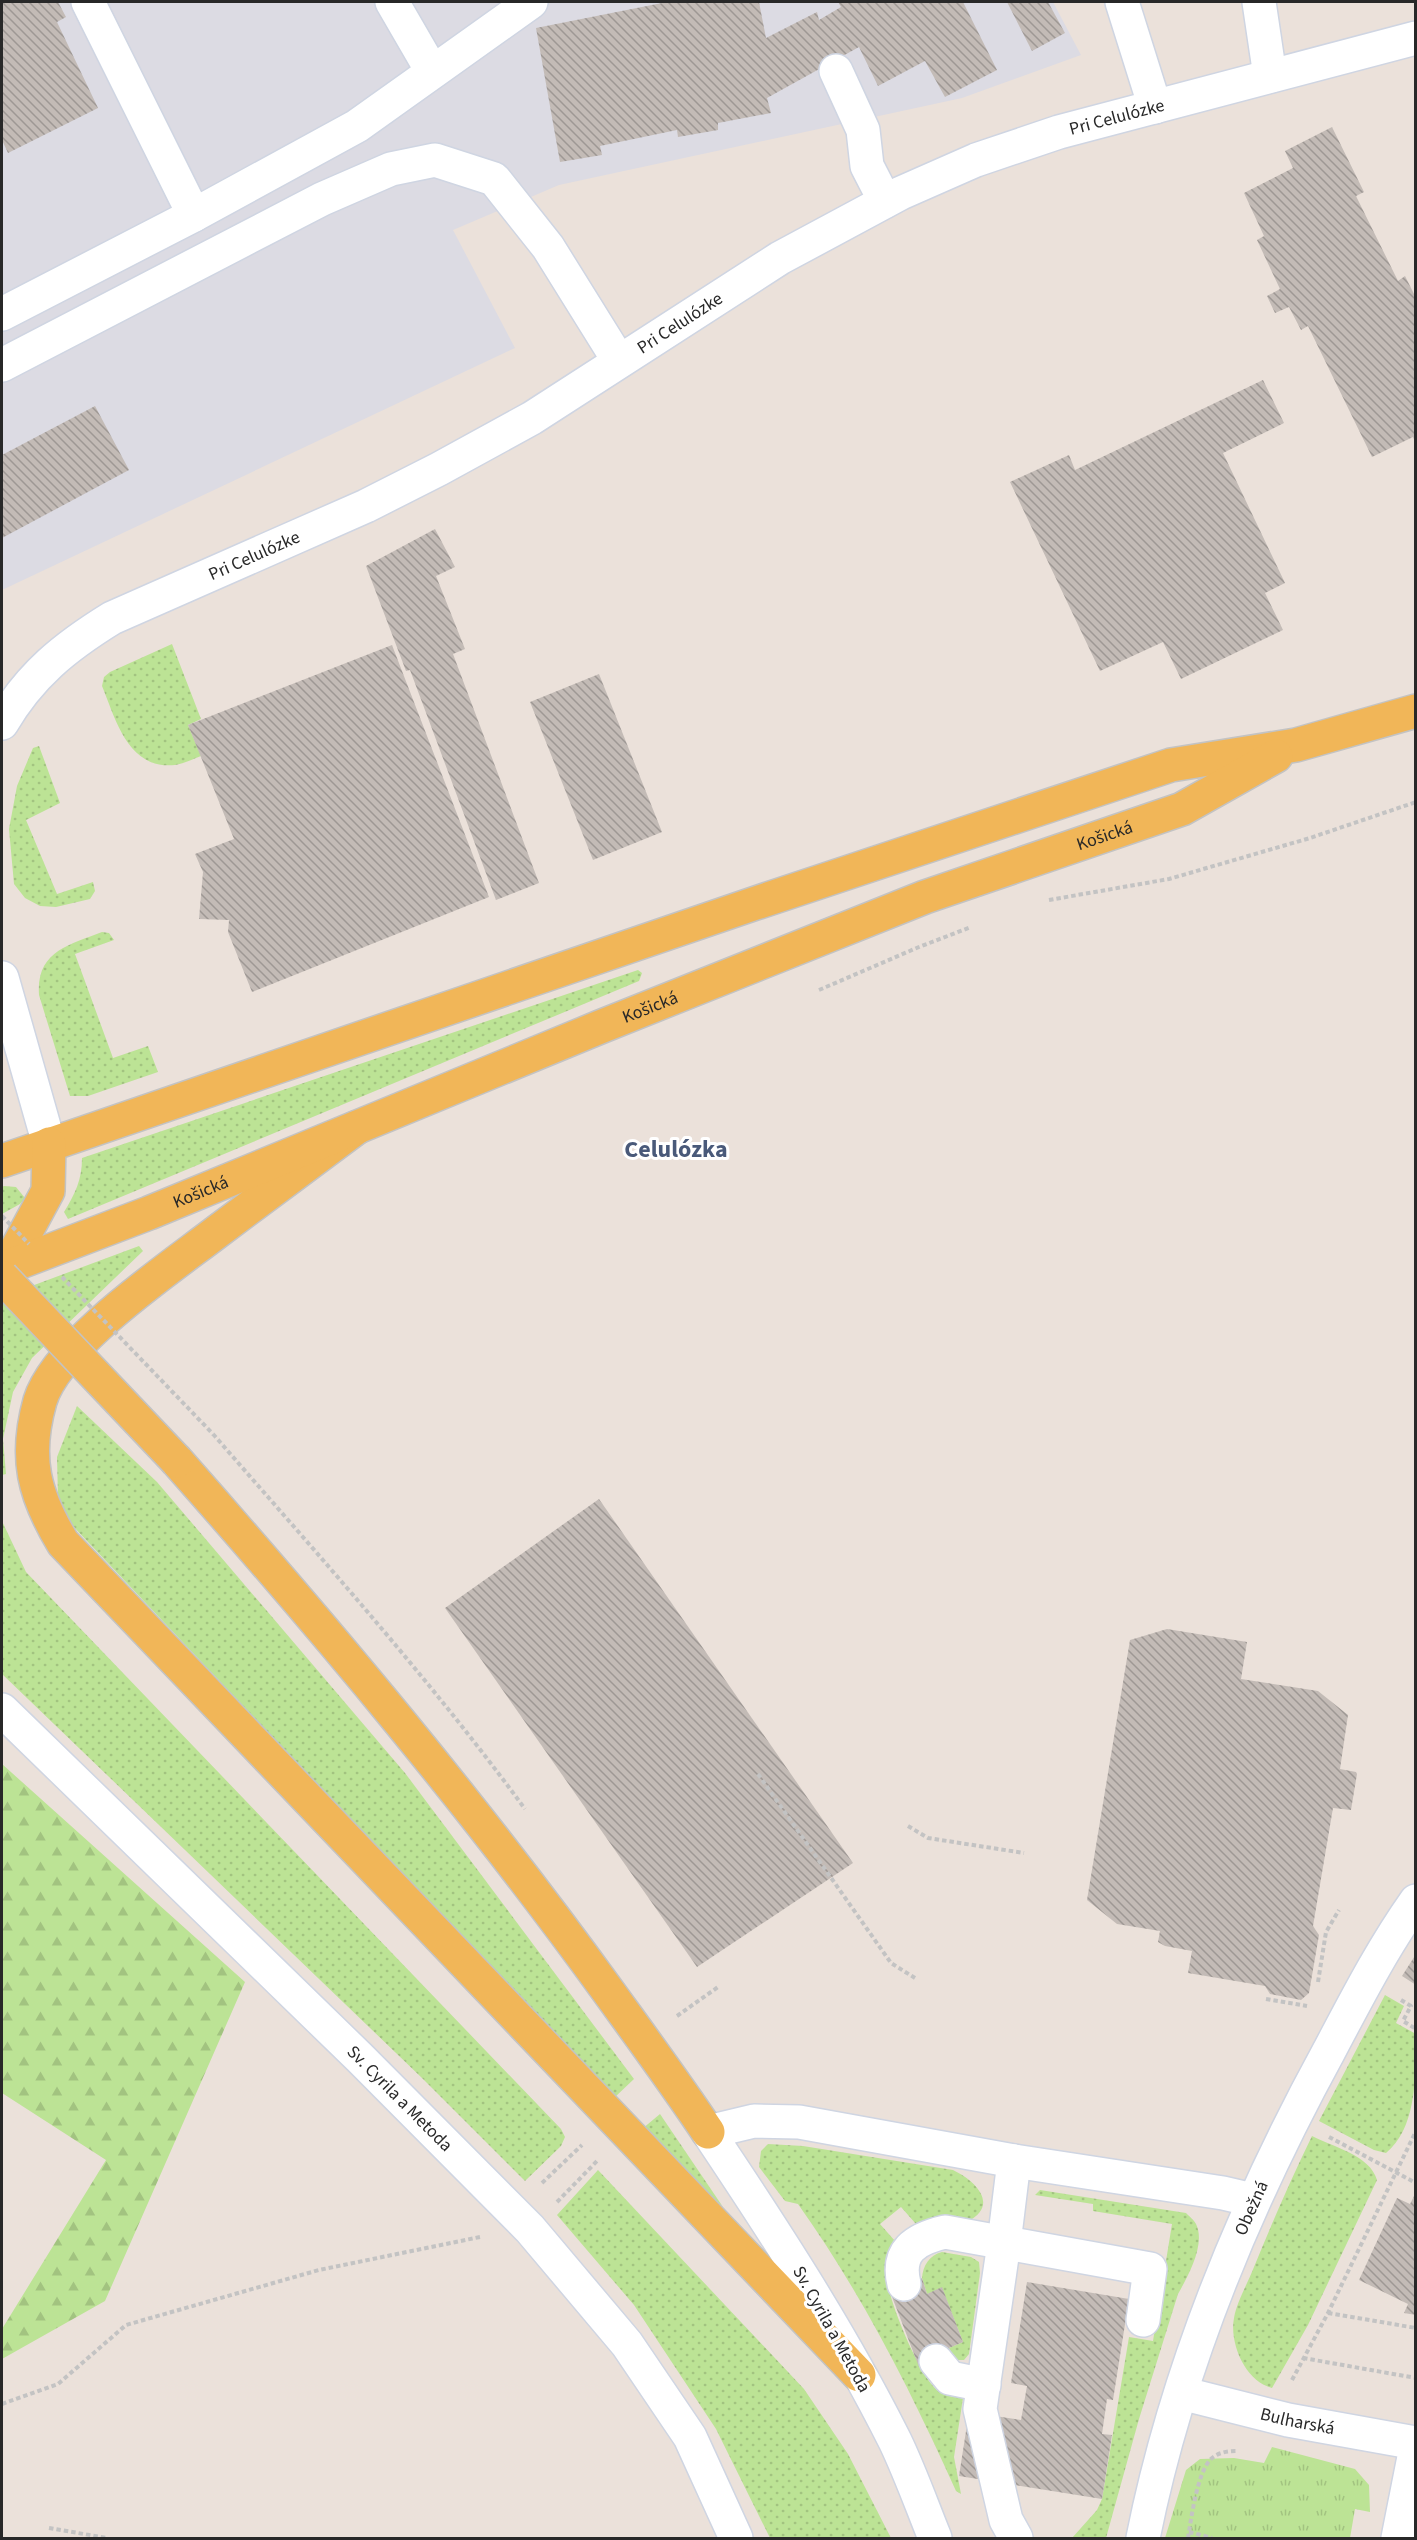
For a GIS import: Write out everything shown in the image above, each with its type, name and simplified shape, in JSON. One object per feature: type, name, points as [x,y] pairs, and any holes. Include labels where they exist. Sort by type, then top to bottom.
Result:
[{"type":"main road","name":"Košická","points":[[2,1161],[753,904],[1171,765],[1296,745],[1416,711]]},
{"type":"main road","name":"Košická","points":[[3,1271],[914,901],[1182,809],[1296,745]]},
{"type":"main road","points":[[356,1128],[120,1306],[59,1364],[40,1400],[32,1446],[34,1480],[45,1514],[70,1551],[859,2375]]},
{"type":"main road","points":[[49,1144],[48,1191],[3,1271],[177,1461],[306,1608],[434,1762],[552,1914],[708,2132]]},
{"type":"street","points":[[88,2],[194,215]]},
{"type":"street","points":[[2,314],[194,215],[357,126],[531,2]]},
{"type":"street","points":[[1122,2],[1155,107]]},
{"type":"street","points":[[1259,2],[1270,76]]},
{"type":"street","points":[[397,4],[432,71]]},
{"type":"street","name":"Pri Celulózke","points":[[2,723],[15,700],[42,668],[73,642],[112,618],[366,506],[439,469],[532,418],[780,258],[885,201],[976,160],[1059,132],[1416,38]]},
{"type":"street","points":[[836,71],[863,130],[867,166],[885,201]]},
{"type":"street","points":[[2,365],[322,199],[391,169],[435,160],[494,179],[548,247],[619,361]]},
{"type":"street","points":[[2,978],[49,1144]]},
{"type":"street","name":"Sv. Cyrila a Metoda","points":[[2,1710],[368,2066],[530,2229],[627,2344],[690,2437],[736,2538]]},
{"type":"street","name":"Obežná","points":[[1143,2538],[1181,2393],[1253,2200],[1292,2118],[1362,1989],[1389,1940],[1416,1901]]},
{"type":"street","points":[[708,2132],[754,2121],[799,2122],[1014,2161],[1223,2193],[1253,2200]]},
{"type":"street","name":"Sv. Cyrila a Metoda","points":[[708,2132],[798,2267],[859,2375],[895,2442],[935,2538]]},
{"type":"street","points":[[1008,2532],[980,2409],[1014,2161]]},
{"type":"street","points":[[904,2284],[900,2268],[906,2252],[923,2237],[945,2232],[1150,2269],[1143,2320]]},
{"type":"street","points":[[936,2361],[950,2378],[984,2385]]},
{"type":"street","name":"Bulharská","points":[[1181,2393],[1288,2420],[1416,2443]]},
{"type":"street","points":[[1398,2538],[1416,2448]]},
{"type":"path","points":[[1038,902],[1169,879],[1310,838],[1416,802]]},
{"type":"path","points":[[819,990],[973,926]]},
{"type":"path","points":[[2,1216],[34,1249]]},
{"type":"path","points":[[58,1273],[213,1434]]},
{"type":"path","points":[[758,1774],[891,1963],[915,1978]]},
{"type":"path","points":[[908,1826],[928,1838],[1024,1853]]},
{"type":"path","points":[[1317,1985],[1326,1932],[1339,1910]]},
{"type":"path","points":[[677,2016],[718,1987]]},
{"type":"path","points":[[1395,1996],[1411,2006],[1403,2021],[1416,2029]]},
{"type":"path","points":[[1266,2000],[1314,2007]]},
{"type":"path","points":[[1289,2385],[1328,2313],[1416,2131]]},
{"type":"path","points":[[1325,2135],[1416,2183]]},
{"type":"path","points":[[541,2183],[585,2143]]},
{"type":"path","points":[[550,2209],[599,2159]]},
{"type":"path","points":[[2,2404],[58,2384],[126,2325],[319,2270],[488,2235]]},
{"type":"path","points":[[1328,2313],[1416,2328]]},
{"type":"path","points":[[1303,2358],[1416,2378]]},
{"type":"path","points":[[1188,2538],[1202,2474],[1209,2461],[1220,2453],[1234,2450],[1244,2452]]},
{"type":"path","points":[[49,2528],[107,2538]]},
{"type":"path","points":[[1189,2532],[1212,2538]]},
{"type":"shaded area","points":[[2,2],[1053,2],[1081,55],[962,98],[559,185],[453,230],[515,348],[2,590]]},
{"type":"green space","points":[[172,644],[201,719],[188,725],[201,756],[175,765],[146,760],[135,751],[119,727],[102,686],[104,677],[110,672]]},
{"type":"green space","points":[[39,746],[60,803],[26,820],[57,894],[93,882],[95,891],[90,899],[56,907],[40,906],[25,898],[14,884],[9,829],[17,786],[33,748]]},
{"type":"green space","points":[[102,932],[109,933],[114,940],[75,954],[113,1058],[148,1046],[158,1072],[88,1096],[70,1096],[39,995],[39,980],[43,968],[57,952]]},
{"type":"green space","points":[[638,970],[642,973],[639,981],[68,1219],[64,1212],[77,1186],[82,1158]]},
{"type":"green space","points":[[2,1187],[16,1187],[25,1198],[20,1204],[2,1214]]},
{"type":"green space","points":[[139,1246],[143,1251],[32,1358],[13,1392],[3,1439],[6,1474],[2,1475],[2,1297]]},
{"type":"green space","points":[[77,1406],[157,1482],[405,1773],[634,2079],[614,2098],[70,1523],[58,1497],[57,1457]]},
{"type":"green space","points":[[2,1521],[26,1572],[561,2129],[565,2137],[561,2146],[525,2181],[422,2078],[2,1674]]},
{"type":"green space","points":[[2,1764],[245,1982],[105,2301],[2,2359],[2,2329],[106,2160],[2,2093]]},
{"type":"green space","points":[[1385,1995],[1404,2006],[1396,2023],[1416,2034],[1413,2100],[1404,2130],[1386,2153],[1374,2150],[1319,2121]]},
{"type":"green space","points":[[660,2114],[723,2207],[642,2129]]},
{"type":"green space","points":[[1312,2136],[1359,2158],[1373,2171],[1377,2180],[1308,2325],[1272,2388],[1254,2378],[1241,2360],[1234,2339],[1234,2318],[1240,2299]]},
{"type":"green space","points":[[768,2144],[803,2146],[953,2170],[970,2180],[981,2194],[982,2208],[967,2222],[940,2218],[916,2224],[901,2207],[880,2224],[895,2241],[887,2264],[887,2283],[911,2349],[927,2378],[937,2390],[947,2395],[963,2398],[954,2457],[961,2494],[956,2491],[903,2380],[843,2273],[798,2204],[785,2201],[759,2167],[761,2151]]},
{"type":"green space","points":[[598,2170],[804,2389],[848,2454],[891,2538],[770,2538],[716,2429],[634,2305],[557,2215]]},
{"type":"green space","points":[[1040,2190],[1186,2213],[1199,2232],[1194,2260],[1178,2294],[1139,2419],[1106,2538],[1072,2538],[1097,2510],[1102,2499],[1129,2337],[1153,2341],[1172,2224],[1093,2211],[1093,2204],[1035,2195]]},
{"type":"green space","points":[[942,2252],[971,2257],[979,2262],[980,2273],[969,2354],[964,2360],[955,2360],[949,2348],[963,2342],[942,2288],[927,2294],[922,2278],[927,2262]]},
{"type":"green space","points":[[1272,2447],[1355,2469],[1369,2485],[1370,2512],[1355,2509],[1350,2538],[1165,2538],[1186,2470],[1200,2459],[1234,2458],[1264,2463]]},
{"type":"building","points":[[2,2],[58,2],[66,17],[57,22],[98,108],[8,153],[2,140]]},
{"type":"building","points":[[667,2],[759,2],[766,38],[817,12],[819,20],[841,7],[838,2],[963,2],[997,70],[945,97],[925,61],[878,86],[859,47],[767,98],[771,113],[718,123],[718,130],[678,137],[677,130],[600,146],[602,155],[560,162],[536,28]]},
{"type":"building","points":[[1007,2],[1048,2],[1065,33],[1032,51]]},
{"type":"building","points":[[1332,127],[1364,192],[1356,196],[1398,281],[1405,276],[1416,298],[1416,444],[1413,437],[1372,457],[1308,326],[1301,330],[1289,307],[1275,313],[1267,296],[1280,289],[1257,240],[1264,236],[1244,193],[1293,168],[1285,151]]},
{"type":"building","points":[[1263,380],[1284,423],[1223,453],[1285,583],[1265,593],[1283,630],[1181,679],[1163,642],[1100,671],[1010,482],[1069,455],[1075,470]]},
{"type":"building","points":[[95,406],[129,470],[2,538],[2,455]]},
{"type":"building","points":[[435,529],[455,567],[436,576],[465,649],[453,654],[539,883],[496,900],[410,670],[406,671],[366,566]]},
{"type":"building","points":[[392,645],[489,897],[252,992],[228,932],[229,920],[199,919],[203,872],[195,854],[234,839],[188,725]]},
{"type":"building","points":[[599,674],[662,832],[593,860],[530,702]]},
{"type":"building","points":[[599,1499],[853,1863],[697,1967],[445,1608]]},
{"type":"building","points":[[1167,1629],[1247,1642],[1241,1679],[1318,1691],[1348,1715],[1340,1769],[1357,1774],[1351,1810],[1333,1808],[1313,1926],[1319,1935],[1309,1993],[1301,2000],[1270,1994],[1265,1986],[1188,1973],[1192,1951],[1165,1946],[1158,1942],[1160,1931],[1117,1924],[1087,1900],[1130,1640]]},
{"type":"building","points":[[1416,1954],[1416,1985],[1402,1976]]},
{"type":"building","points":[[1416,2192],[1416,2315],[1404,2313],[1408,2304],[1359,2280],[1397,2198],[1410,2204]]},
{"type":"building","points":[[922,2278],[927,2294],[942,2287],[963,2342],[949,2348],[951,2354],[919,2367],[889,2289]]},
{"type":"building","points":[[1027,2282],[1129,2299],[1113,2400],[1107,2399],[1102,2434],[1112,2435],[1102,2499],[959,2476],[969,2412],[1021,2420],[1027,2386],[1011,2383]]},
{"type":"district","name":"Celulózka","points":[[676,1149]]}]
